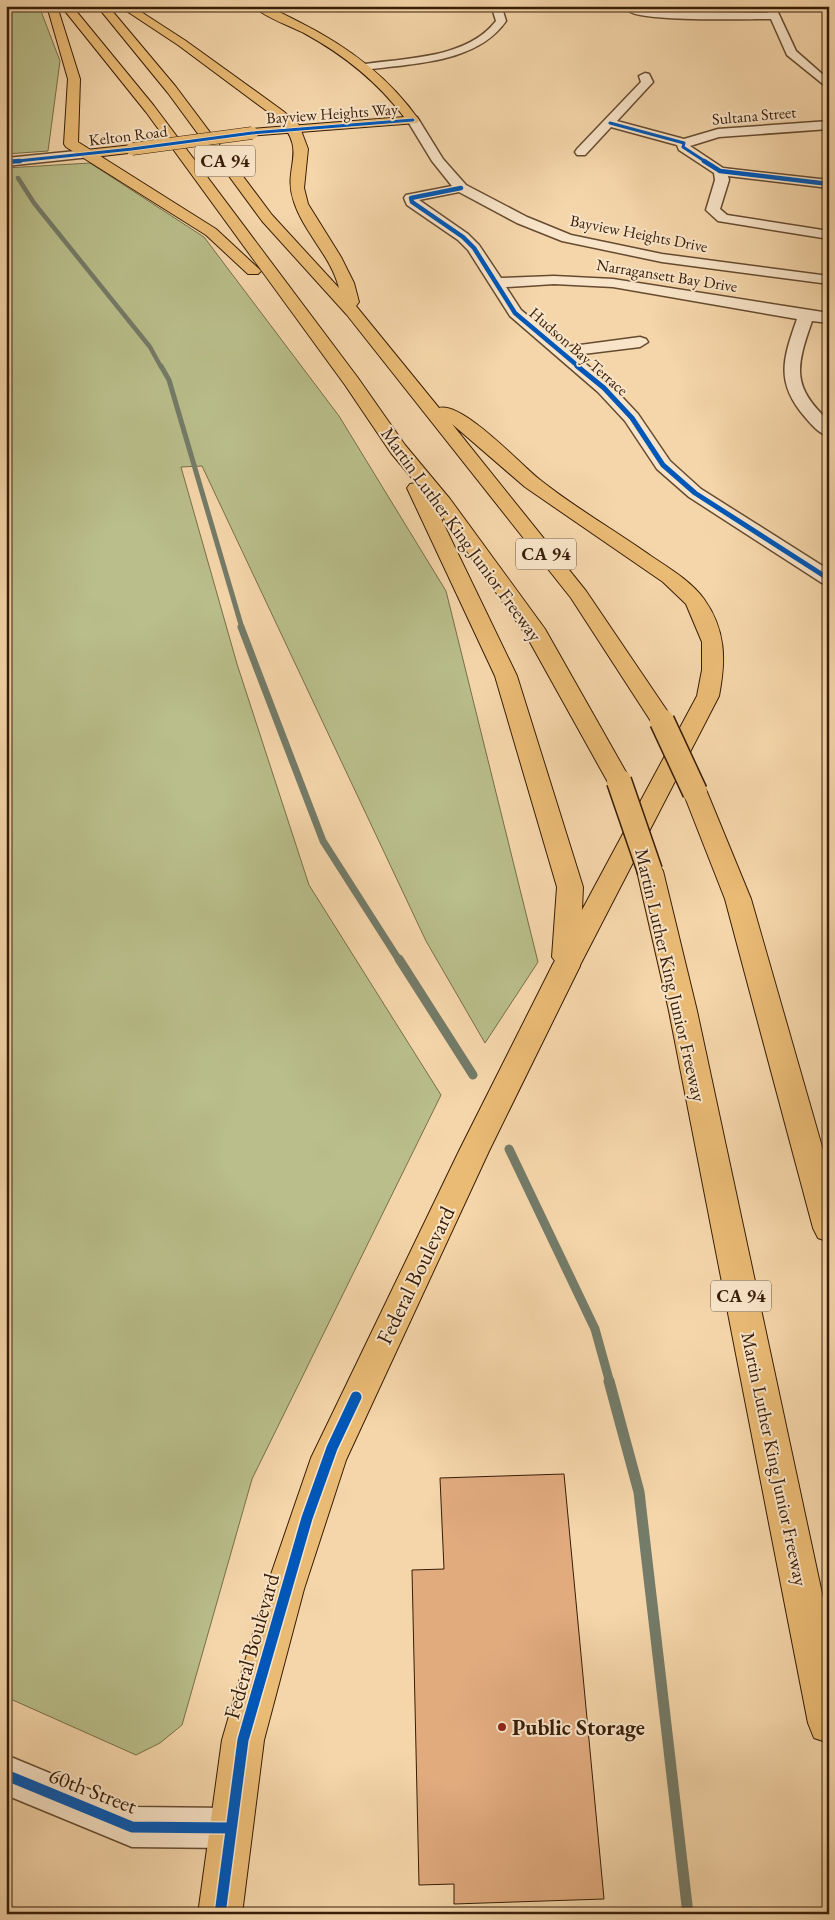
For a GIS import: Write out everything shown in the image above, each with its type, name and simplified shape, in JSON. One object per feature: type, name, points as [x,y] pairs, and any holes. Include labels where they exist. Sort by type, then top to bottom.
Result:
[{"type":"main road","points":[[52,6],[74,78],[71,144],[106,164],[211,232],[303,318]]},
{"type":"main road","name":"Martin Luther King Junior Freeway","points":[[66,6],[150,109],[352,382],[398,449],[443,503],[537,634],[619,781],[650,871],[683,1011],[829,1723]]},
{"type":"main road","name":"CA 94","points":[[102,6],[172,90],[267,218],[353,312],[579,595],[662,721],[695,792],[738,899],[829,1228]]},
{"type":"main road","points":[[124,6],[182,43],[279,114],[294,128],[301,149],[297,188],[301,204],[333,257],[346,283],[353,312]]},
{"type":"main road","name":"Bayview Heights Drive","points":[[258,6],[320,38],[365,67],[395,97],[413,120]]},
{"type":"main road","name":"Bayview Heights Way","points":[[252,132],[413,120]]},
{"type":"main road","name":"Kelton Road","points":[[86,154],[252,132]]},
{"type":"main road","name":"Federal Boulevard","points":[[220,1914],[243,1740],[285,1589],[326,1466],[500,1098],[566,966],[708,696],[714,670],[713,642],[695,601],[670,578],[532,483],[466,426],[420,395]]},
{"type":"main road","points":[[398,449],[506,676],[570,887],[566,966]]},
{"type":"street","points":[[365,67],[436,56],[477,43],[493,35],[502,21],[498,10],[494,6]]},
{"type":"street","points":[[634,11],[654,14],[772,11],[791,53],[829,86]]},
{"type":"street","points":[[581,152],[647,82],[645,76]]},
{"type":"street","name":"Bayview Heights Drive","points":[[413,120],[438,161],[461,188],[522,220],[584,243],[662,258],[829,280]]},
{"type":"street","points":[[610,123],[684,143],[683,147],[720,171],[828,184]]},
{"type":"street","name":"Sultana Street","points":[[684,143],[718,133],[829,125]]},
{"type":"street","name":"Kelton Road","points":[[6,162],[86,154]]},
{"type":"street","points":[[720,171],[722,180],[712,210],[722,218],[829,235]]},
{"type":"street","name":"Hudson Bay Terrace","points":[[461,188],[411,198],[412,202],[463,237],[474,248],[498,283],[515,313],[604,388],[632,418],[663,465],[695,493],[829,579]]},
{"type":"street","name":"Narragansett Bay Drive","points":[[498,283],[554,280],[612,282],[806,316],[829,318]]},
{"type":"street","points":[[806,316],[790,360],[791,380],[806,412],[829,431]]},
{"type":"street","points":[[562,352],[640,342]]},
{"type":"street","name":"60th Street","points":[[6,1775],[132,1827],[230,1828]]},
{"type":"green space","points":[[6,6],[39,6],[60,61],[48,151],[6,154]]},
{"type":"green space","points":[[90,163],[204,237],[339,416],[446,591],[538,962],[485,1043],[426,941],[202,466],[181,467],[237,664],[309,885],[441,1095],[252,1479],[182,1725],[160,1743],[136,1755],[6,1697],[6,168]]},
{"type":"building","name":"Public Storage","points":[[564,1474],[604,1899],[454,1904],[454,1884],[419,1885],[412,1570],[444,1569],[440,1478]]},
{"type":"waterway","points":[[6,146],[9,150]]},
{"type":"waterway","points":[[18,178],[34,203],[150,347],[161,367]]},
{"type":"waterway","points":[[161,366],[169,380],[242,628]]},
{"type":"waterway","points":[[241,627],[323,841],[399,960]]},
{"type":"waterway","points":[[399,959],[473,1075]]},
{"type":"waterway","points":[[509,1149],[595,1329],[610,1383]]},
{"type":"waterway","points":[[609,1381],[639,1492],[688,1914]]},
{"type":"cycle path","points":[[6,162],[132,149],[252,133],[413,120]]},
{"type":"cycle path","points":[[610,123],[684,143],[683,147],[720,171],[829,184]]},
{"type":"cycle path","points":[[461,188],[411,198],[412,202],[463,237],[474,248],[515,313],[604,388],[632,418],[663,465],[695,493],[829,579]]},
{"type":"cycle path","points":[[220,1914],[243,1740],[307,1518],[332,1448],[356,1397]]},
{"type":"cycle path","points":[[6,1775],[132,1827],[230,1828]]},
{"type":"place","name":"Public Storage","points":[[502,1727]]}]
